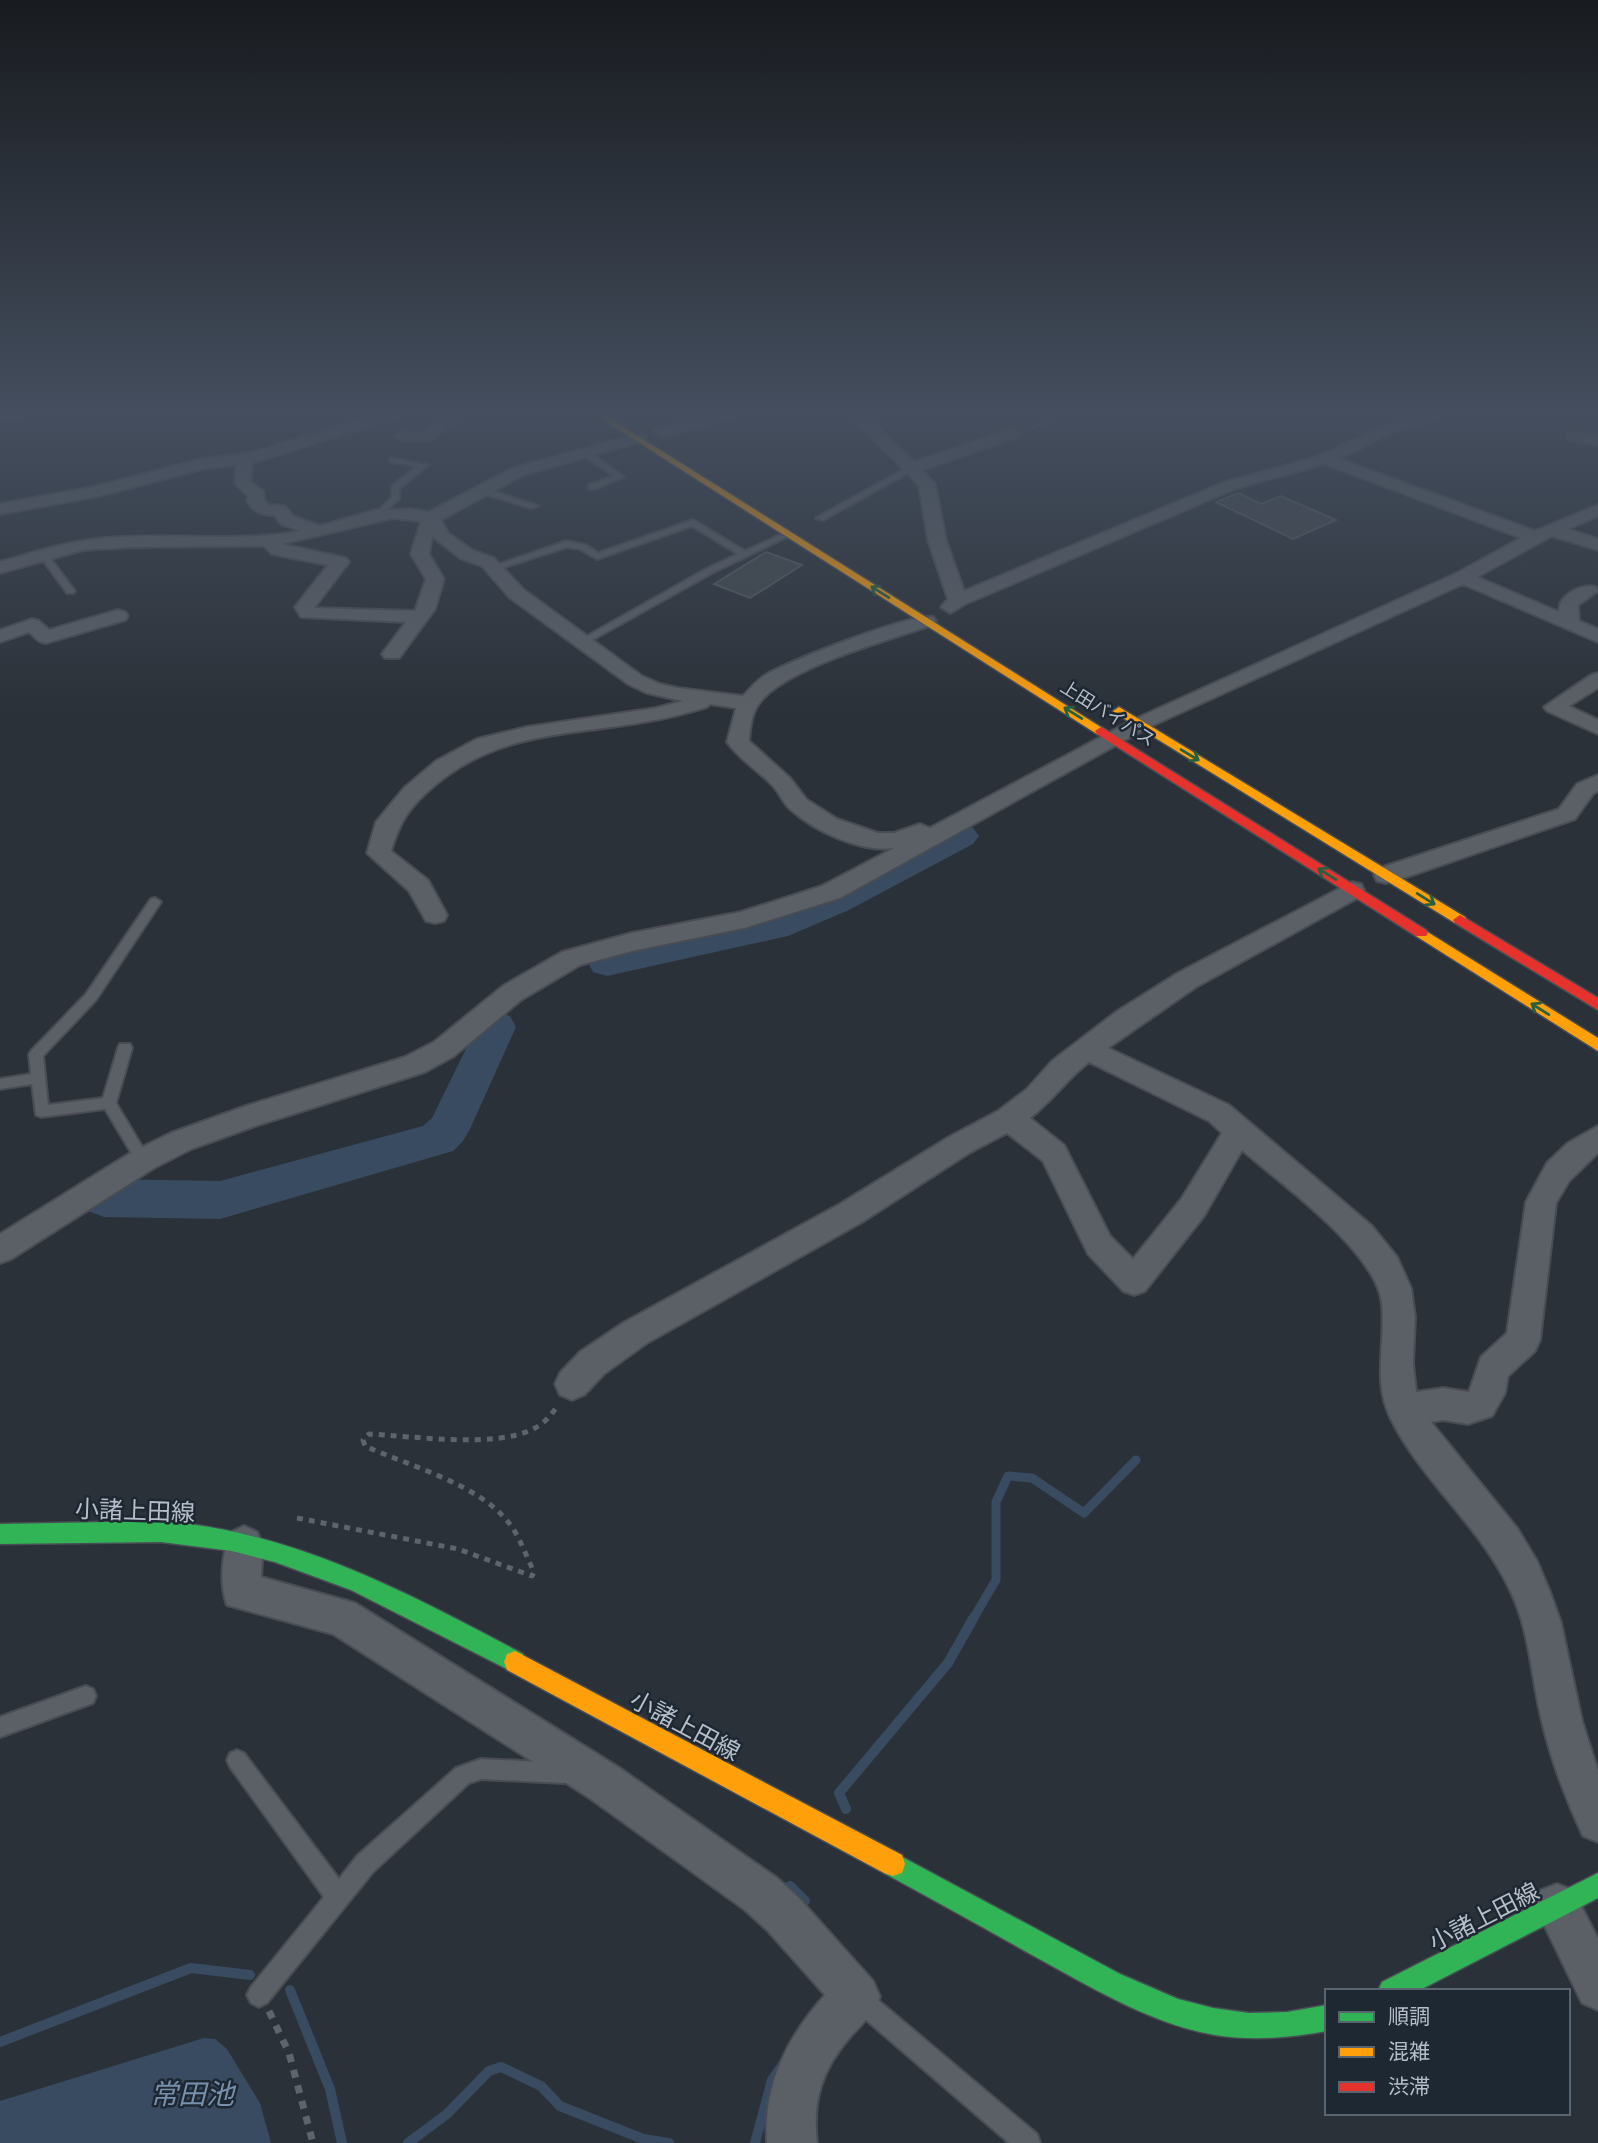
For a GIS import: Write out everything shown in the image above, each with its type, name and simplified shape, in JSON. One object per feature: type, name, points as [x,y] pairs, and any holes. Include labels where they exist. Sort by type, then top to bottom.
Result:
[{"type":"main road","name":"上田バイパス","points":[[770,514],[926,621],[1598,1045]]},
{"type":"main road","points":[[800,516],[822,524]]},
{"type":"main road","name":"上田バイパス","points":[[1107,704],[1598,1005]]},
{"type":"main road","name":"小諸上田線","points":[[0,1534],[135,1533],[147,1530],[198,1535],[287,1555],[380,1590],[752,1787],[1109,1983],[1154,2005],[1191,2018],[1251,2029],[1284,2028],[1325,2018]]},
{"type":"main road","name":"小諸上田線","points":[[1395,1989],[1598,1885]]},
{"type":"street","points":[[282,514],[287,520],[316,531]]},
{"type":"street","points":[[0,568],[81,546],[295,538],[369,514]]},
{"type":"street","points":[[413,514],[430,518],[441,536],[466,554],[488,562],[516,593],[585,640],[635,680],[654,689],[712,701],[748,703]]},
{"type":"street","points":[[392,653],[426,609],[435,579],[419,554],[430,518],[437,514]]},
{"type":"street","points":[[932,514],[952,605],[1164,514]]},
{"type":"street","points":[[1487,514],[1544,533],[1598,545]]},
{"type":"street","points":[[0,1250],[143,1160],[216,1127],[415,1065],[444,1049],[512,993],[571,958],[632,942],[744,920],[805,902],[859,878],[1140,724],[1463,577],[1544,533],[1589,514]]},
{"type":"street","points":[[267,541],[278,550],[340,562],[304,607],[307,613],[420,617]]},
{"type":"street","points":[[1463,577],[1598,636]]},
{"type":"street","points":[[1570,624],[1568,603],[1589,592]]},
{"type":"street","points":[[0,636],[32,625],[46,637],[118,616]]},
{"type":"street","points":[[926,621],[851,646],[772,679],[748,703],[740,725],[738,743],[749,757],[784,785],[797,803],[817,818],[844,830],[883,841],[901,839],[937,824],[956,825]]},
{"type":"street","points":[[1598,679],[1554,707],[1598,728]]},
{"type":"street","points":[[435,915],[419,886],[379,853],[388,822],[412,793],[444,766],[485,744],[527,733],[656,714],[712,701]]},
{"type":"street","points":[[1386,875],[1567,814],[1594,788]]},
{"type":"street","points":[[572,1384],[592,1363],[628,1337],[851,1213],[959,1145],[1008,1119],[1037,1097],[1062,1068],[1126,1019],[1187,980],[1352,890]]},
{"type":"street","points":[[1088,1049],[1219,1113],[1361,1235],[1381,1259],[1396,1289],[1397,1387],[1404,1410],[1422,1438],[1514,1558],[1531,1592],[1546,1640],[1562,1720],[1579,1781],[1598,1821]]},
{"type":"street","points":[[1008,1119],[1035,1136],[1054,1153],[1099,1245],[1134,1282],[1193,1207],[1239,1130]]},
{"type":"street","points":[[1404,1410],[1443,1404],[1468,1408],[1480,1405],[1488,1393],[1493,1368],[1523,1340],[1541,1202],[1558,1172],[1578,1151],[1598,1138]]},
{"type":"street","points":[[244,1545],[241,1591],[341,1617],[603,1782],[761,1894],[783,1914],[857,1997],[827,2026],[801,2068],[789,2112],[792,2143]]},
{"type":"street","points":[[1557,1906],[1598,1987]]},
{"type":"lane","points":[[822,524],[838,514]]},
{"type":"lane","points":[[493,568],[566,544],[583,547],[597,556],[693,523],[745,555]]},
{"type":"lane","points":[[585,640],[709,571],[783,537]]},
{"type":"lane","points":[[44,556],[70,591]]},
{"type":"lane","points":[[109,1103],[41,1111],[36,1055],[91,997],[155,902]]},
{"type":"lane","points":[[125,1048],[109,1103],[143,1160]]},
{"type":"lane","points":[[0,1084],[38,1078]]},
{"type":"lane","points":[[0,1727],[86,1696]]},
{"type":"lane","points":[[237,1760],[338,1897]]},
{"type":"lane","points":[[259,1995],[365,1864],[472,1770],[556,1772],[603,1782]]},
{"type":"lane","points":[[857,1997],[1028,2143]]},
{"type":"path","points":[[295,1518],[458,1549],[532,1576],[534,1572],[520,1540],[510,1523],[495,1508],[476,1496],[365,1446],[363,1440],[369,1434],[456,1437],[522,1433],[541,1424],[551,1415],[572,1384]]},
{"type":"path","points":[[259,1995],[289,2053],[313,2143]]},
{"type":"water","name":"常田池","points":[[204,2038],[215,2039],[227,2049],[260,2103],[271,2143],[0,2143],[0,2101]]},
{"type":"building","points":[[1241,514],[1322,514],[1336,520],[1293,539]]},
{"type":"building","points":[[766,552],[802,565],[750,598],[714,584]]},
{"type":"waterway","points":[[607,962],[775,927],[836,901],[961,836]]},
{"type":"waterway","points":[[104,1198],[220,1200],[437,1139],[448,1129],[496,1027]]},
{"type":"waterway","points":[[973,1619],[996,1580],[996,1502],[1008,1476],[1032,1478],[1084,1513],[1136,1460]]},
{"type":"waterway","points":[[846,1809],[839,1793],[948,1663],[974,1617]]},
{"type":"waterway","points":[[790,1886],[805,1901]]},
{"type":"waterway","points":[[0,2042],[191,1968],[250,1975]]},
{"type":"waterway","points":[[290,1990],[330,2089],[342,2143]]},
{"type":"waterway","points":[[755,2143],[772,2080],[783,2064]]},
{"type":"waterway","points":[[408,2143],[447,2114],[489,2071],[501,2067],[541,2086],[560,2106],[643,2139],[669,2143]]},
{"type":"traffic: fast","points":[[0,1534],[161,1531],[232,1541],[275,1551],[317,1565],[398,1600],[515,1662]]},
{"type":"traffic: fast","points":[[893,1864],[1111,1983],[1178,2012],[1249,2026],[1287,2025],[1325,2018]]},
{"type":"traffic: fast","points":[[1395,1989],[1598,1885]]},
{"type":"traffic: slow","points":[[757,514],[1101,731]]},
{"type":"traffic: slow","points":[[1119,711],[1460,920]]},
{"type":"traffic: slow","points":[[1421,933],[1598,1045]]},
{"type":"traffic: slow","points":[[515,1662],[893,1864]]},
{"type":"traffic: jam","points":[[1101,731],[1421,933]]},
{"type":"traffic: jam","points":[[1460,920],[1598,1005]]}]
